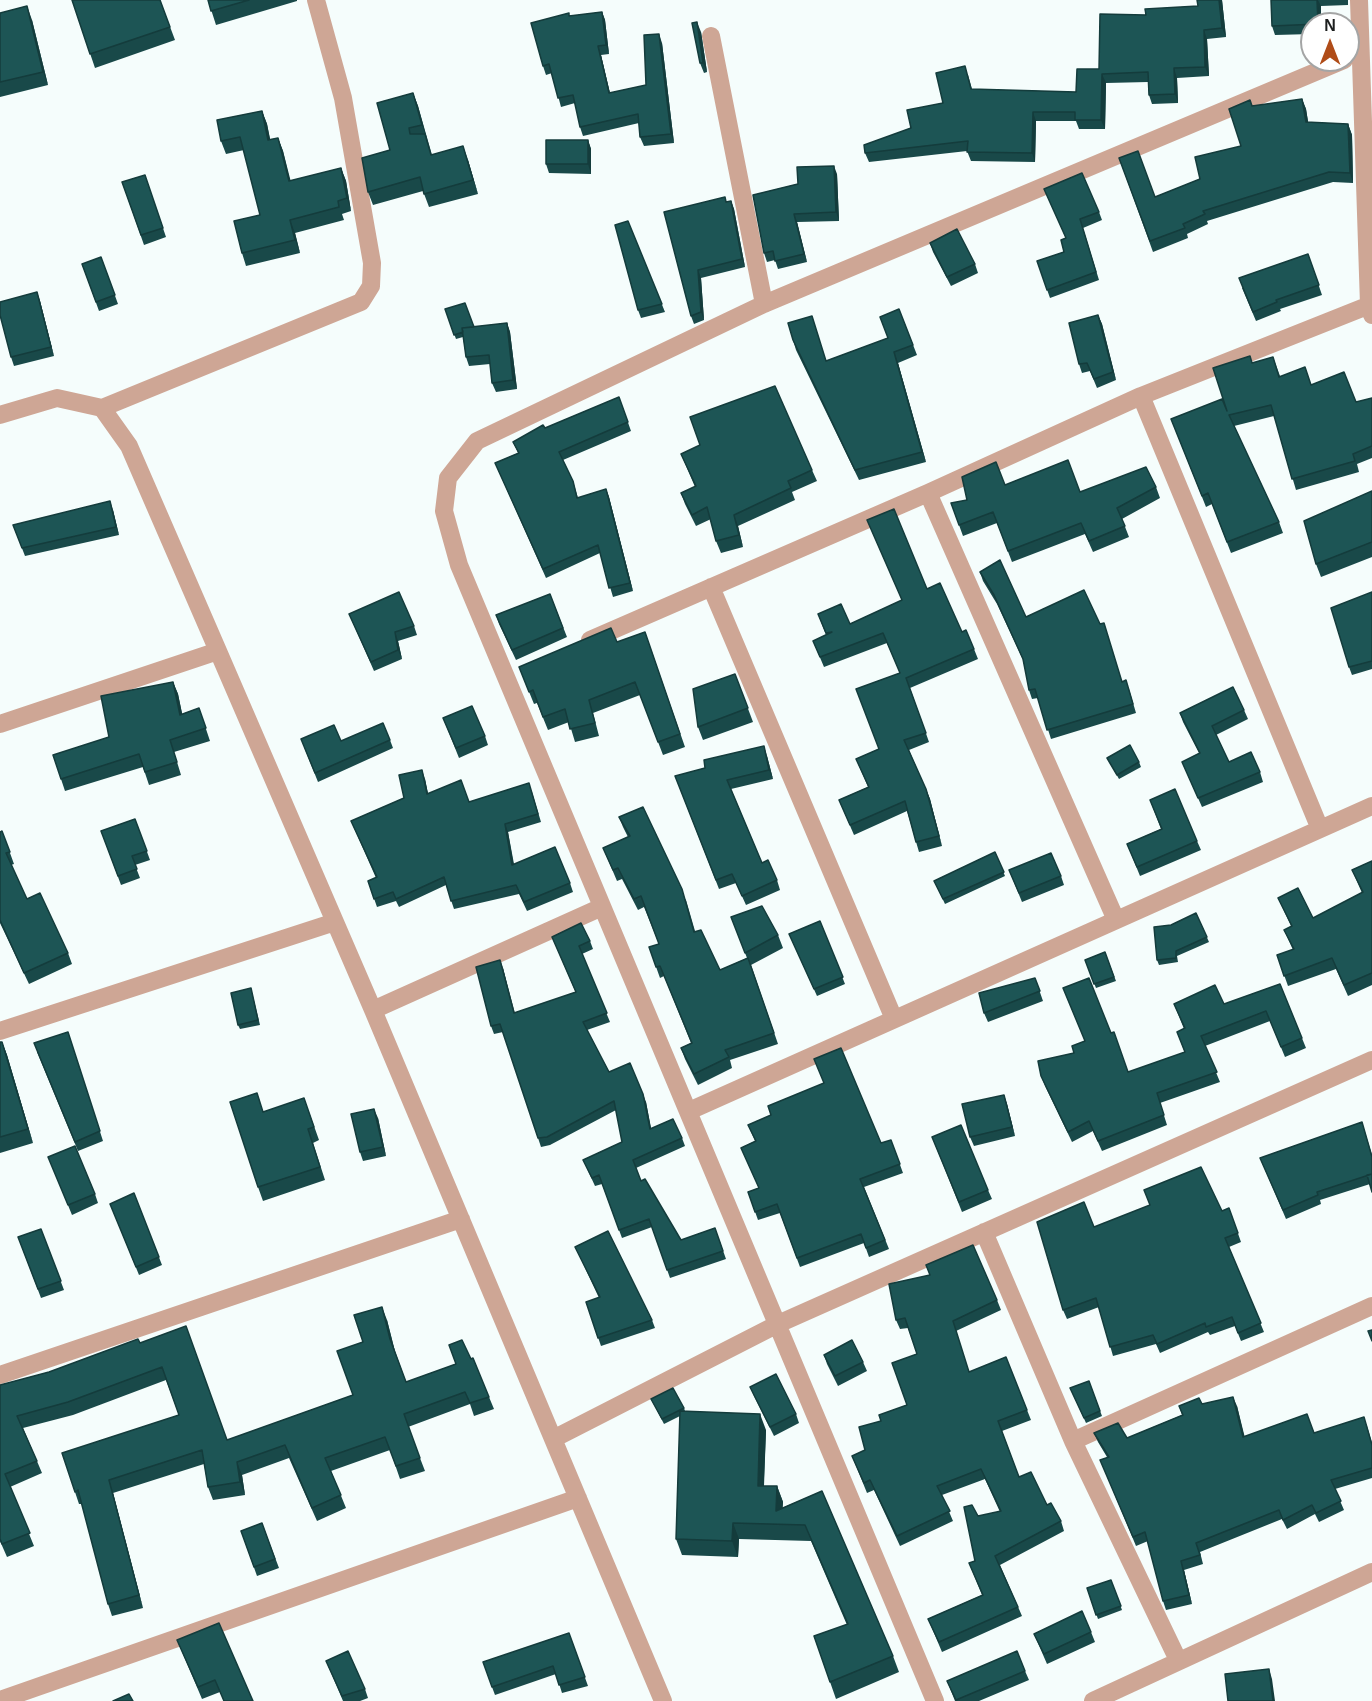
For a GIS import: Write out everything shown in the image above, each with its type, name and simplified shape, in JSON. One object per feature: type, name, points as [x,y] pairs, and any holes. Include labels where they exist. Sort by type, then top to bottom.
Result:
[{"type":"street","points":[[0,415],[57,398],[102,408],[361,302],[371,286],[372,263],[343,98],[316,0]]},
{"type":"street","points":[[711,36],[764,304]]},
{"type":"street","points":[[935,1701],[459,565],[444,511],[448,478],[477,441],[764,304],[1315,72]]},
{"type":"street","points":[[571,648],[928,493],[1141,396],[1371,308],[1352,72]]},
{"type":"street","points":[[1141,396],[1320,829]]},
{"type":"street","points":[[102,408],[129,446],[218,651],[373,1010],[663,1701]]},
{"type":"street","points":[[928,493],[1116,920]]},
{"type":"street","points":[[711,587],[894,1019]]},
{"type":"street","points":[[0,724],[218,651]]},
{"type":"street","points":[[506,676],[527,667]]},
{"type":"street","points":[[689,1111],[1372,806]]},
{"type":"street","points":[[373,1010],[602,907]]},
{"type":"street","points":[[0,1031],[335,922]]},
{"type":"street","points":[[553,1439],[777,1324],[1372,1060]]},
{"type":"street","points":[[0,1375],[461,1219]]},
{"type":"street","points":[[984,1232],[1074,1441],[1178,1660]]},
{"type":"street","points":[[1074,1441],[1372,1306]]},
{"type":"street","points":[[0,1700],[578,1498]]},
{"type":"street","points":[[1093,1701],[1372,1572]]},
{"type":"building","points":[[72,0],[160,0],[170,27],[90,54]]},
{"type":"building","points":[[208,0],[249,0],[211,11]]},
{"type":"building","points":[[1197,0],[1219,0],[1222,28],[1204,30],[1205,67],[1174,68],[1175,94],[1149,95],[1148,72],[1102,74],[1101,120],[1075,120],[1075,112],[1033,112],[1032,153],[967,152],[968,141],[865,153],[864,145],[911,128],[907,110],[943,103],[936,73],[965,66],[971,89],[1076,92],[1077,69],[1099,69],[1100,14],[1146,15],[1145,9],[1198,6]]},
{"type":"building","points":[[1271,0],[1317,0],[1318,12],[1300,12],[1300,25],[1272,26]]},
{"type":"building","points":[[27,6],[43,72],[0,82],[0,13]]},
{"type":"building","points":[[602,12],[606,45],[598,46],[609,93],[646,85],[644,35],[659,34],[671,134],[640,137],[638,114],[580,127],[573,95],[558,98],[549,64],[543,66],[531,23],[569,13],[569,16]]},
{"type":"building","points":[[697,22],[703,63],[700,63],[692,23]]},
{"type":"building","points":[[413,93],[422,125],[409,128],[410,134],[425,134],[431,155],[463,146],[473,180],[424,194],[420,177],[368,192],[362,158],[390,150],[377,103]]},
{"type":"building","points":[[1302,99],[1306,122],[1348,124],[1350,173],[1329,172],[1203,211],[1205,214],[1183,224],[1185,228],[1150,241],[1119,158],[1138,151],[1155,197],[1200,179],[1195,157],[1241,146],[1229,109],[1250,100],[1252,106]]},
{"type":"building","points":[[262,111],[268,140],[278,138],[289,181],[341,168],[347,198],[338,201],[339,207],[290,220],[295,240],[242,253],[234,221],[260,215],[240,137],[221,141],[217,120]]},
{"type":"building","points":[[546,140],[588,140],[588,164],[546,164]]},
{"type":"building","points":[[834,166],[836,212],[794,214],[804,254],[775,261],[773,251],[764,253],[753,195],[798,184],[797,167]]},
{"type":"building","points":[[1082,173],[1099,212],[1080,219],[1096,272],[1047,290],[1037,261],[1064,252],[1061,240],[1066,238],[1044,189]]},
{"type":"building","points":[[145,175],[163,228],[141,235],[122,182]]},
{"type":"building","points":[[725,197],[726,202],[731,201],[742,259],[698,270],[701,312],[691,316],[664,212]]},
{"type":"building","points":[[628,221],[662,304],[638,310],[615,225]]},
{"type":"building","points":[[957,229],[975,264],[947,277],[930,243]]},
{"type":"building","points":[[1308,254],[1319,285],[1276,300],[1277,302],[1253,312],[1239,278]]},
{"type":"building","points":[[101,257],[115,295],[96,302],[82,264]]},
{"type":"building","points":[[37,292],[51,347],[11,357],[0,315],[0,302]]},
{"type":"building","points":[[465,303],[474,327],[462,328],[463,332],[454,335],[445,309]]},
{"type":"building","points":[[899,309],[913,345],[894,352],[922,452],[855,470],[793,340],[788,323],[812,316],[826,361],[888,338],[880,317]]},
{"type":"building","points":[[1098,315],[1113,372],[1094,379],[1087,363],[1079,364],[1069,323]]},
{"type":"building","points":[[507,323],[513,380],[492,383],[489,355],[466,357],[462,328]]},
{"type":"building","points":[[1250,356],[1252,363],[1273,357],[1279,377],[1305,367],[1311,385],[1344,372],[1356,402],[1372,398],[1372,446],[1353,454],[1355,461],[1292,479],[1271,405],[1229,415],[1279,522],[1227,542],[1208,493],[1202,496],[1171,419],[1222,399],[1227,411],[1213,368]]},
{"type":"building","points":[[775,386],[812,470],[788,481],[791,488],[734,515],[739,535],[716,541],[707,507],[692,515],[681,493],[696,486],[681,454],[700,445],[690,417]]},
{"type":"building","points":[[619,397],[628,422],[559,452],[573,481],[577,498],[606,489],[630,583],[609,588],[598,545],[543,569],[495,463],[519,453],[513,442],[543,425],[545,428]]},
{"type":"building","points":[[1068,460],[1080,492],[1146,467],[1156,487],[1117,508],[1125,526],[1089,541],[1081,523],[1008,551],[993,512],[959,525],[951,503],[967,500],[962,477],[996,462],[1005,485]]},
{"type":"building","points":[[1372,491],[1372,542],[1316,564],[1304,521]]},
{"type":"building","points":[[110,501],[116,527],[22,548],[13,525]]},
{"type":"building","points":[[894,509],[927,589],[940,583],[962,632],[966,630],[974,649],[906,678],[926,733],[904,740],[926,789],[939,836],[916,842],[905,801],[850,825],[839,800],[869,787],[856,759],[879,749],[856,689],[900,673],[883,633],[820,657],[813,641],[832,632],[826,633],[818,614],[841,604],[850,624],[902,600],[867,520]]},
{"type":"building","points":[[1000,560],[1026,617],[1084,590],[1100,624],[1104,623],[1122,682],[1126,680],[1133,704],[1047,730],[1035,689],[1029,690],[1023,659],[994,595],[980,572]]},
{"type":"building","points":[[399,592],[414,626],[395,632],[398,650],[371,662],[349,614]]},
{"type":"building","points":[[1372,592],[1372,661],[1349,667],[1331,608]]},
{"type":"building","points":[[550,594],[563,628],[512,650],[496,615]]},
{"type":"building","points":[[611,628],[617,642],[645,632],[680,734],[658,742],[635,682],[589,700],[595,723],[570,729],[565,709],[543,717],[533,690],[529,692],[519,667]]},
{"type":"building","points":[[735,674],[748,708],[698,727],[693,689]]},
{"type":"building","points":[[173,682],[180,715],[199,708],[206,728],[170,740],[177,762],[145,772],[139,754],[61,779],[53,755],[109,737],[101,696]]},
{"type":"building","points":[[1233,687],[1244,710],[1212,726],[1229,762],[1251,752],[1260,772],[1198,798],[1182,762],[1200,753],[1180,713]]},
{"type":"building","points":[[472,706],[485,736],[456,748],[443,718]]},
{"type":"building","points":[[383,723],[390,740],[315,773],[301,739],[334,725],[341,741]]},
{"type":"building","points":[[1130,745],[1139,762],[1117,775],[1107,758]]},
{"type":"building","points":[[764,746],[769,770],[727,780],[762,863],[768,860],[777,880],[742,896],[732,874],[716,880],[675,776],[705,768],[704,760]]},
{"type":"building","points":[[422,770],[427,794],[461,780],[469,802],[529,783],[538,814],[505,824],[512,865],[555,847],[570,883],[524,902],[516,885],[451,901],[444,877],[396,899],[393,892],[374,899],[368,881],[377,877],[351,821],[404,798],[399,775]]},
{"type":"building","points":[[1175,789],[1197,841],[1137,867],[1127,844],[1162,829],[1150,800]]},
{"type":"building","points":[[643,807],[682,889],[694,932],[701,930],[720,970],[748,958],[774,1033],[725,1050],[729,1057],[694,1074],[681,1048],[692,1043],[660,966],[656,967],[649,947],[659,944],[641,896],[634,899],[618,868],[613,870],[603,848],[630,836],[619,817]]},
{"type":"building","points":[[135,819],[147,851],[132,856],[137,869],[118,876],[101,831]]},
{"type":"building","points":[[2,831],[10,852],[6,853],[27,899],[40,893],[68,953],[24,973],[0,920],[0,832]]},
{"type":"building","points":[[995,852],[1004,872],[943,899],[934,881]]},
{"type":"building","points":[[1051,853],[1061,876],[1019,893],[1009,870]]},
{"type":"building","points":[[1372,861],[1372,973],[1344,985],[1332,958],[1284,976],[1277,955],[1294,949],[1284,930],[1292,926],[1278,898],[1298,888],[1313,918],[1363,892],[1352,870]]},
{"type":"building","points":[[762,906],[778,935],[745,953],[731,917]]},
{"type":"building","points":[[1196,913],[1207,937],[1176,951],[1176,958],[1157,960],[1154,927],[1171,925]]},
{"type":"building","points":[[820,921],[843,977],[814,989],[789,934]]},
{"type":"building","points":[[581,923],[590,941],[579,946],[607,1013],[583,1022],[609,1072],[630,1063],[643,1094],[650,1129],[673,1119],[682,1138],[633,1160],[641,1181],[645,1179],[681,1240],[715,1228],[723,1251],[667,1270],[649,1219],[619,1230],[599,1175],[592,1178],[583,1160],[622,1142],[614,1101],[547,1137],[538,1138],[500,1024],[491,1026],[476,967],[500,960],[514,1013],[576,992],[552,937]]},
{"type":"building","points":[[1105,952],[1114,977],[1094,984],[1085,960]]},
{"type":"building","points":[[1035,978],[1040,991],[984,1013],[979,993]]},
{"type":"building","points":[[1089,978],[1111,1033],[1114,1032],[1128,1072],[1185,1052],[1177,1032],[1185,1028],[1174,1004],[1215,985],[1224,1004],[1280,984],[1302,1038],[1281,1047],[1266,1011],[1201,1036],[1217,1072],[1157,1093],[1164,1115],[1098,1141],[1089,1121],[1068,1132],[1041,1076],[1038,1061],[1074,1053],[1072,1046],[1085,1041],[1063,988]]},
{"type":"building","points":[[251,988],[258,1020],[238,1025],[231,993]]},
{"type":"building","points":[[68,1032],[100,1131],[75,1142],[34,1043]]},
{"type":"building","points":[[0,1042],[2,1042],[28,1129],[0,1137]]},
{"type":"building","points":[[841,1048],[881,1143],[891,1140],[900,1164],[860,1179],[885,1240],[866,1248],[861,1234],[797,1258],[777,1204],[755,1212],[748,1192],[759,1188],[741,1148],[756,1141],[748,1125],[771,1115],[768,1106],[824,1083],[814,1059]]},
{"type":"building","points":[[257,1093],[263,1112],[304,1098],[314,1127],[308,1129],[320,1167],[258,1187],[230,1102]]},
{"type":"building","points":[[1004,1095],[1012,1127],[970,1137],[962,1104]]},
{"type":"building","points":[[374,1109],[383,1147],[360,1152],[351,1114]]},
{"type":"building","points":[[1362,1122],[1372,1157],[1372,1174],[1317,1192],[1318,1195],[1283,1210],[1260,1158]]},
{"type":"building","points":[[961,1125],[988,1190],[959,1202],[932,1137]]},
{"type":"building","points":[[75,1146],[95,1194],[68,1205],[48,1157]]},
{"type":"building","points":[[1201,1167],[1222,1211],[1229,1208],[1238,1233],[1225,1238],[1261,1323],[1238,1333],[1232,1317],[1206,1327],[1205,1323],[1157,1344],[1153,1335],[1110,1347],[1096,1298],[1063,1310],[1037,1222],[1084,1202],[1094,1227],[1150,1205],[1144,1190]]},
{"type":"building","points":[[1372,1174],[1372,1192],[1367,1175]]},
{"type":"building","points":[[134,1193],[159,1257],[136,1267],[110,1204]]},
{"type":"building","points":[[41,1229],[61,1281],[38,1289],[18,1237]]},
{"type":"building","points":[[608,1231],[652,1320],[598,1338],[586,1302],[600,1297],[575,1247]]},
{"type":"building","points":[[973,1245],[997,1300],[953,1321],[969,1372],[1006,1357],[1027,1410],[998,1421],[1019,1477],[1031,1472],[1047,1505],[1051,1503],[1061,1521],[995,1556],[1018,1607],[939,1642],[928,1619],[983,1595],[969,1563],[975,1561],[964,1507],[972,1505],[978,1516],[1001,1511],[981,1469],[937,1486],[950,1511],[897,1536],[870,1480],[864,1483],[852,1456],[865,1450],[859,1427],[881,1421],[879,1415],[907,1405],[892,1363],[917,1354],[905,1318],[896,1320],[889,1284],[930,1275],[926,1265]]},
{"type":"building","points":[[382,1307],[390,1339],[406,1382],[456,1364],[449,1345],[462,1340],[471,1359],[473,1358],[489,1397],[470,1403],[465,1392],[404,1414],[420,1458],[396,1466],[385,1437],[325,1458],[341,1495],[312,1508],[285,1445],[237,1462],[240,1482],[208,1487],[202,1450],[109,1480],[139,1595],[108,1604],[78,1490],[75,1492],[62,1453],[179,1415],[162,1367],[68,1402],[17,1416],[37,1461],[5,1474],[30,1533],[2,1544],[0,1539],[0,1385],[49,1372],[138,1339],[140,1343],[186,1326],[227,1440],[353,1395],[337,1351],[363,1342],[354,1315]]},
{"type":"building","points":[[852,1340],[863,1362],[835,1376],[824,1355]]},
{"type":"building","points":[[776,1374],[796,1414],[770,1427],[750,1387]]},
{"type":"building","points":[[1089,1381],[1100,1411],[1084,1418],[1070,1388]]},
{"type":"building","points":[[673,1388],[684,1408],[662,1419],[651,1399]]},
{"type":"building","points":[[1233,1397],[1243,1437],[1307,1414],[1314,1433],[1364,1417],[1372,1445],[1372,1468],[1331,1480],[1341,1501],[1316,1513],[1312,1505],[1283,1520],[1279,1510],[1196,1543],[1200,1555],[1181,1561],[1189,1595],[1163,1601],[1145,1532],[1133,1537],[1100,1460],[1109,1457],[1094,1433],[1118,1423],[1127,1438],[1183,1415],[1179,1406],[1199,1398],[1202,1404]]},
{"type":"building","points":[[680,1411],[760,1414],[758,1486],[777,1486],[776,1511],[822,1491],[893,1656],[830,1682],[814,1636],[848,1624],[805,1525],[733,1523],[732,1541],[676,1539]]},
{"type":"building","points":[[262,1523],[275,1559],[254,1567],[241,1531]]},
{"type":"building","points":[[1111,1580],[1121,1606],[1096,1615],[1087,1588]]},
{"type":"building","points":[[1082,1611],[1091,1632],[1044,1654],[1034,1634]]},
{"type":"building","points":[[219,1623],[253,1701],[224,1701],[215,1680],[198,1687],[177,1640]]},
{"type":"building","points":[[569,1633],[585,1677],[559,1685],[553,1666],[492,1687],[483,1662]]},
{"type":"building","points":[[348,1651],[365,1689],[342,1696],[326,1661]]},
{"type":"building","points":[[1017,1651],[1025,1671],[956,1700],[947,1681]]},
{"type":"building","points":[[1269,1669],[1273,1701],[1228,1701],[1225,1674]]},
{"type":"building","points":[[129,1694],[133,1701],[113,1701]]}]
